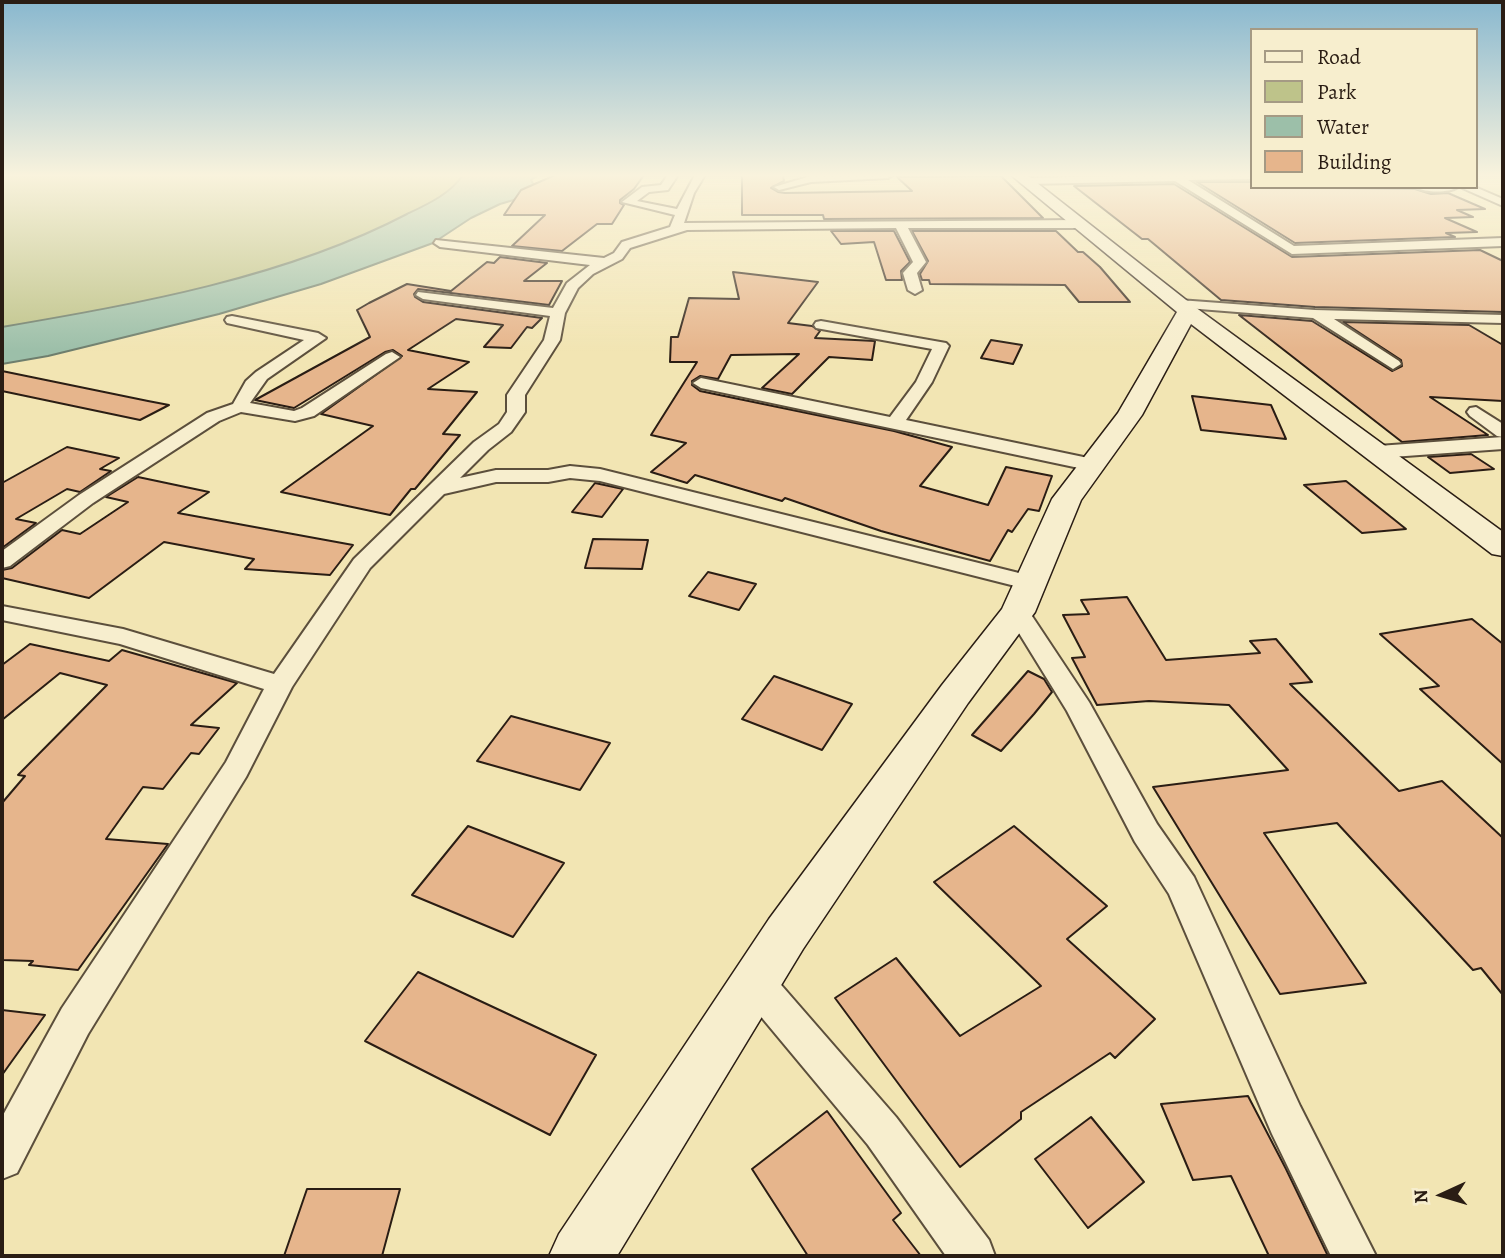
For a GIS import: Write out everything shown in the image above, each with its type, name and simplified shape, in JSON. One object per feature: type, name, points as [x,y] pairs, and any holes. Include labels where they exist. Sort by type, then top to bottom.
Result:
[{"type":"street","points":[[2,1158],[75,1021],[236,769],[280,685],[362,564],[481,446],[505,428],[516,412],[516,395],[552,340],[558,313],[572,286],[588,271],[618,256],[626,245],[650,234]]},
{"type":"street","points":[[908,234],[920,262],[910,273],[915,290]]},
{"type":"street","points":[[1092,234],[1184,307],[1503,547]]},
{"type":"street","points":[[1266,234],[1292,250],[1503,242]]},
{"type":"street","points":[[440,243],[569,260],[607,262]]},
{"type":"street","points":[[423,295],[558,313]]},
{"type":"street","points":[[1184,307],[1502,320]]},
{"type":"street","points":[[581,1256],[786,934],[1024,598],[1067,499],[1129,415],[1184,307]]},
{"type":"street","points":[[1315,314],[1393,364]]},
{"type":"street","points":[[232,320],[318,338],[274,366],[243,396],[240,407]]},
{"type":"street","points":[[821,325],[941,346],[924,382],[896,422]]},
{"type":"street","points":[[2,561],[95,492],[213,416],[240,407],[295,416],[308,412],[392,357]]},
{"type":"street","points":[[701,383],[1093,465]]},
{"type":"street","points":[[1476,412],[1502,439]]},
{"type":"street","points":[[1378,452],[1502,439]]},
{"type":"street","points":[[438,489],[496,476],[548,476],[570,472],[600,475],[1024,598],[1079,709],[1146,832],[1182,887],[1286,1121],[1354,1256]]},
{"type":"street","points":[[2,613],[122,637],[280,685]]},
{"type":"street","points":[[756,983],[882,1131],[973,1256]]},
{"type":"green space","points":[[2,234],[365,234],[261,272],[209,286],[105,309],[2,327]]},
{"type":"water","points":[[365,234],[447,234],[433,243],[321,284],[219,314],[48,356],[2,364],[2,327],[105,309],[209,286],[261,272]]},
{"type":"building","points":[[525,234],[584,234],[562,251],[512,246]]},
{"type":"building","points":[[833,234],[895,234],[910,262],[901,271],[902,280],[886,280],[874,242],[841,244]]},
{"type":"building","points":[[913,234],[1059,234],[1078,252],[1083,252],[1100,267],[1130,302],[1079,302],[1065,285],[930,284],[929,280],[922,280],[920,274],[928,261]]},
{"type":"building","points":[[1135,234],[1254,234],[1292,257],[1480,250],[1503,261],[1503,312],[1315,307],[1221,300],[1148,239],[1142,239]]},
{"type":"building","points":[[1280,234],[1448,234],[1455,237],[1295,243]]},
{"type":"building","points":[[500,257],[547,263],[524,281],[562,281],[549,305],[418,289],[414,294],[423,302],[542,318],[532,328],[527,327],[511,348],[484,347],[503,325],[456,319],[408,350],[469,362],[428,389],[477,392],[443,434],[460,435],[415,489],[411,489],[390,515],[281,492],[373,426],[321,414],[402,356],[393,350],[385,352],[294,408],[255,400],[370,337],[357,310],[407,284],[451,291],[487,262],[494,263]]},
{"type":"building","points":[[733,272],[818,282],[788,323],[812,326],[820,331],[815,338],[875,341],[872,360],[829,357],[792,394],[762,388],[799,354],[731,355],[718,379],[700,376],[692,381],[692,385],[700,391],[894,431],[952,447],[920,486],[988,505],[1006,467],[1052,476],[1039,511],[1028,509],[1012,532],[1008,530],[990,561],[881,531],[785,498],[782,501],[695,475],[687,483],[651,472],[686,443],[651,435],[697,362],[670,362],[671,337],[678,337],[689,298],[739,299]]},
{"type":"building","points":[[1239,315],[1312,321],[1392,371],[1402,366],[1401,360],[1343,322],[1469,325],[1503,345],[1503,401],[1430,397],[1488,435],[1402,442]]},
{"type":"building","points":[[991,340],[1022,345],[1013,364],[981,358]]},
{"type":"building","points":[[2,371],[169,405],[140,420],[2,391]]},
{"type":"building","points":[[1192,396],[1271,405],[1286,439],[1201,430]]},
{"type":"building","points":[[67,447],[119,458],[100,469],[111,471],[80,492],[67,489],[16,519],[36,523],[2,548],[2,483]]},
{"type":"building","points":[[1471,454],[1494,469],[1450,473],[1428,457]]},
{"type":"building","points":[[138,477],[209,492],[178,513],[353,545],[330,575],[245,569],[254,559],[164,542],[89,598],[2,578],[2,570],[12,568],[62,530],[80,534],[128,502],[106,497]]},
{"type":"building","points":[[1346,481],[1406,529],[1362,533],[1304,485]]},
{"type":"building","points":[[595,483],[623,489],[602,517],[572,512]]},
{"type":"building","points":[[593,539],[648,540],[642,569],[585,568]]},
{"type":"building","points":[[708,572],[756,584],[739,610],[689,596]]},
{"type":"building","points":[[1127,597],[1166,660],[1260,653],[1250,641],[1276,639],[1312,682],[1290,684],[1399,791],[1442,781],[1503,838],[1503,995],[1481,968],[1473,970],[1337,823],[1264,833],[1366,983],[1280,994],[1153,787],[1288,770],[1229,705],[1149,701],[1097,705],[1072,658],[1085,657],[1063,615],[1089,614],[1081,600]]},
{"type":"building","points":[[1472,619],[1503,644],[1503,764],[1420,689],[1439,686],[1380,634]]},
{"type":"building","points":[[30,644],[109,661],[122,650],[237,683],[191,725],[219,728],[199,754],[191,753],[163,789],[143,787],[106,839],[168,844],[78,970],[29,965],[33,961],[2,960],[2,803],[25,776],[18,775],[107,685],[60,673],[2,720],[2,665]]},
{"type":"building","points":[[1028,671],[1044,679],[1052,692],[1034,714],[1001,751],[972,735]]},
{"type":"building","points":[[774,676],[852,704],[822,750],[742,719]]},
{"type":"building","points":[[511,716],[610,743],[580,790],[477,761]]},
{"type":"building","points":[[468,826],[564,863],[513,937],[412,895]]},
{"type":"building","points":[[1014,826],[1107,906],[1067,939],[1155,1019],[1115,1058],[1110,1053],[1021,1112],[1021,1119],[960,1167],[835,998],[896,958],[960,1036],[1041,986],[934,882]]},
{"type":"building","points":[[418,972],[596,1055],[550,1135],[365,1041]]},
{"type":"building","points":[[2,1010],[45,1015],[2,1075]]},
{"type":"building","points":[[1248,1096],[1328,1256],[1269,1256],[1231,1176],[1193,1180],[1161,1104]]},
{"type":"building","points":[[827,1111],[901,1213],[893,1220],[921,1256],[808,1256],[752,1169]]},
{"type":"building","points":[[1091,1117],[1144,1182],[1088,1228],[1035,1159]]},
{"type":"building","points":[[307,1189],[400,1189],[382,1256],[284,1256]]}]
